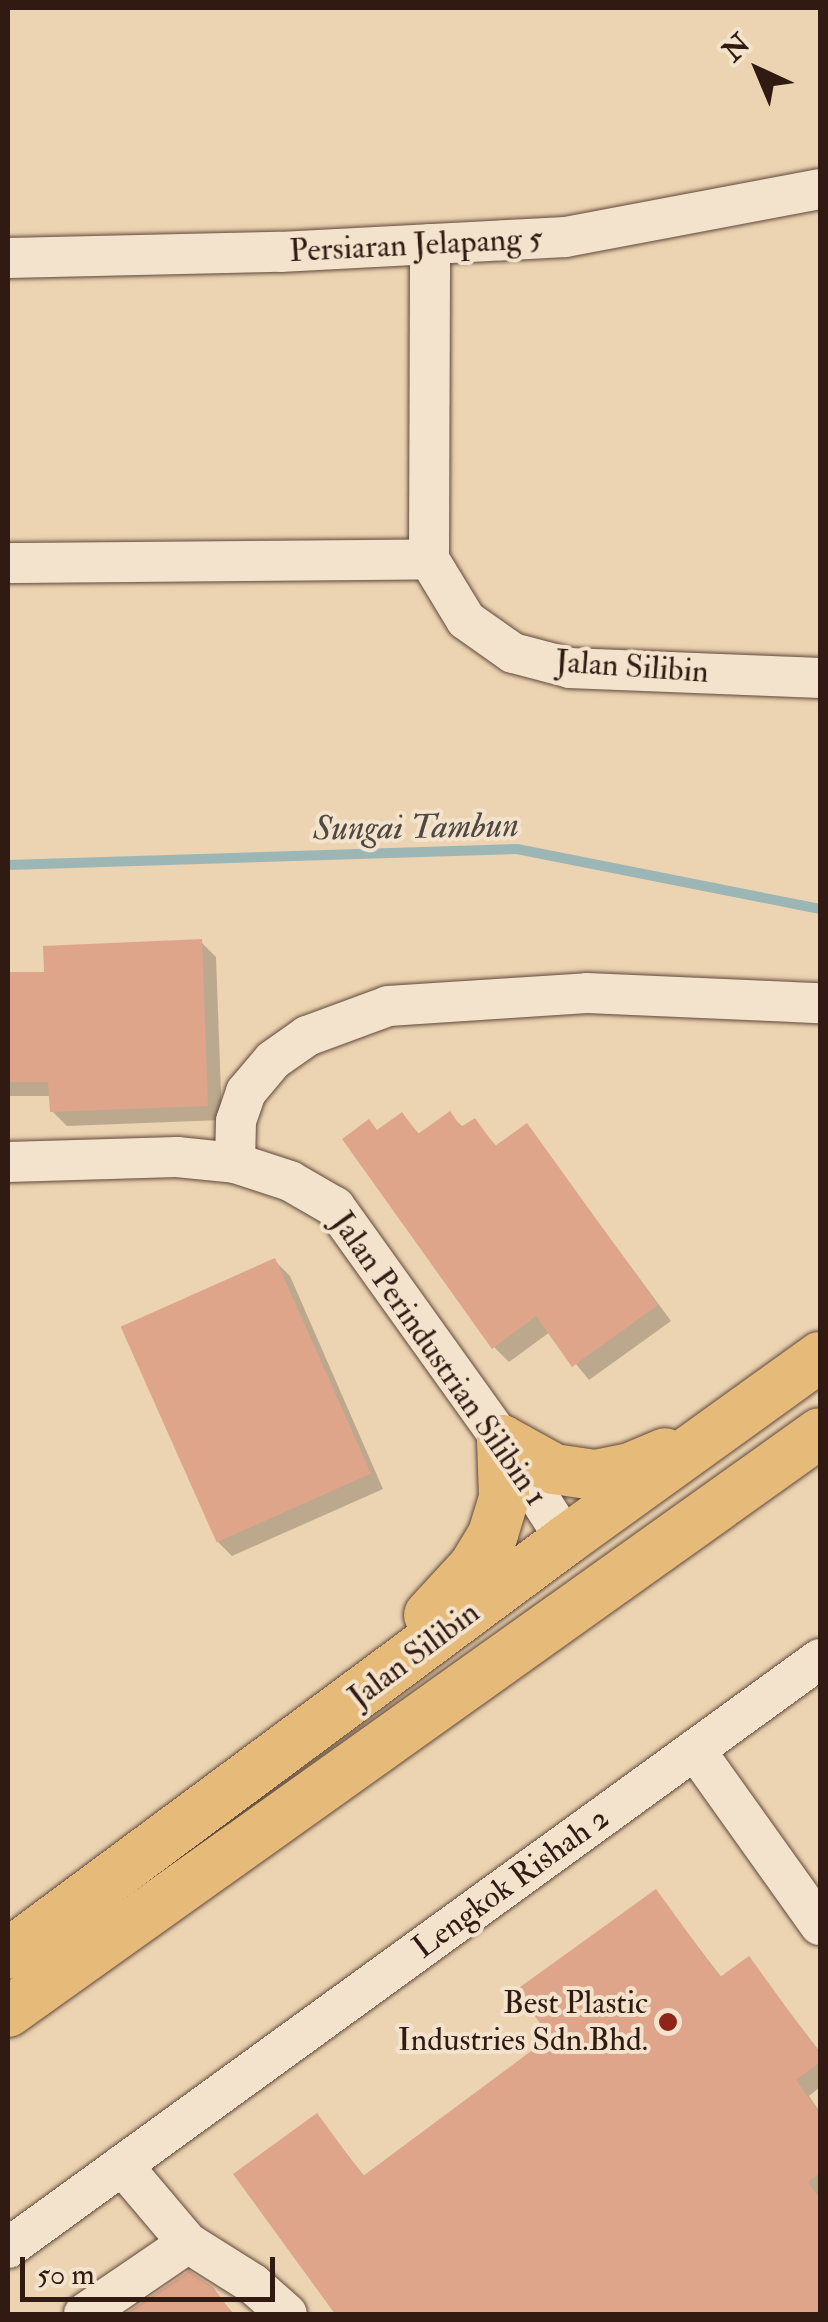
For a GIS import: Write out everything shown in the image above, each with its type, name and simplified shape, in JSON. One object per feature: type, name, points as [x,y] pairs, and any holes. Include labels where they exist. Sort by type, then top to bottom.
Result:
[{"type":"main road","name":"Jalan Silibin","points":[[8,1954],[566,1540],[732,1426],[820,1358]]},
{"type":"main road","points":[[566,1540],[590,1554],[619,1548],[777,1431],[820,1411]]},
{"type":"main road","points":[[502,1440],[554,1470],[595,1475],[630,1468],[732,1426]]},
{"type":"main road","name":"Jalan Silibin","points":[[8,2012],[820,1433]]},
{"type":"main road","points":[[300,1741],[474,1566],[493,1534],[504,1497],[502,1440]]},
{"type":"main road","points":[[351,1766],[425,1693],[556,1594],[566,1572],[566,1540]]},
{"type":"street","name":"Persiaran Jelapang 5","points":[[8,258],[280,252],[566,237],[820,189]]},
{"type":"street","points":[[8,563],[429,559],[430,244]]},
{"type":"street","name":"Jalan Silibin","points":[[429,559],[466,620],[514,653],[570,668],[820,678]]},
{"type":"street","points":[[236,1163],[236,1120],[246,1092],[273,1060],[307,1036],[388,1006],[587,992],[820,1004]]},
{"type":"street","name":"Jalan Perindustrian Silibin 1","points":[[8,1162],[177,1157],[236,1163],[290,1181],[335,1208],[502,1440],[566,1540]]},
{"type":"street","name":"Lengkok Rishah 2","points":[[8,2248],[820,1659]]},
{"type":"street","points":[[695,1750],[820,1925]]},
{"type":"street","points":[[122,2164],[188,2242],[253,2284],[287,2314]]},
{"type":"street","points":[[84,2314],[188,2242]]},
{"type":"building","points":[[202,939],[208,1106],[50,1112],[48,1082],[8,1082],[8,972],[44,972],[43,946]]},
{"type":"building","points":[[450,1111],[461,1127],[475,1118],[495,1146],[527,1123],[658,1305],[572,1367],[536,1316],[492,1349],[342,1139],[369,1119],[377,1130],[402,1112],[418,1134]]},
{"type":"building","points":[[275,1258],[371,1474],[217,1542],[121,1327]]},
{"type":"building","points":[[656,1889],[720,1977],[749,1956],[820,2054],[820,2062],[796,2080],[820,2114],[820,2173],[808,2182],[820,2199],[820,2314],[335,2314],[233,2174],[317,2113],[363,2176],[550,2037],[516,1990]]},
{"type":"building","points":[[189,2271],[213,2287],[233,2314],[125,2314]]},
{"type":"waterway","name":"Sungai Tambun","points":[[8,865],[517,849],[820,909]]},
{"type":"place","name":"Best Plastic Industries Sdn.Bhd.","points":[[668,2022]]}]
